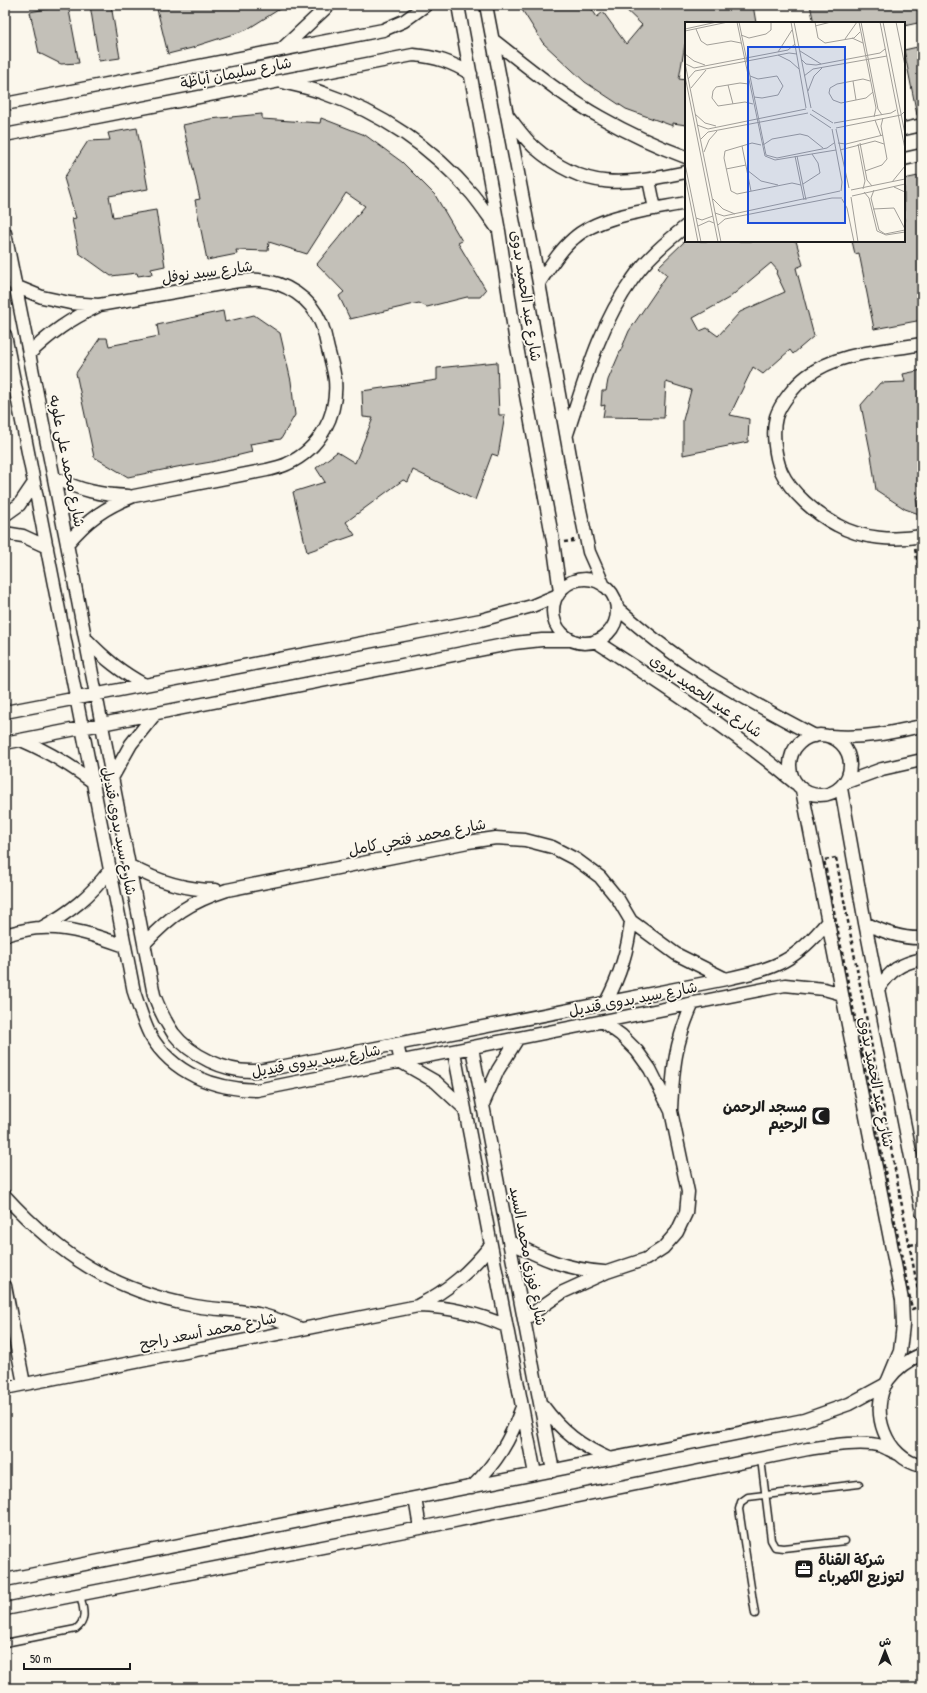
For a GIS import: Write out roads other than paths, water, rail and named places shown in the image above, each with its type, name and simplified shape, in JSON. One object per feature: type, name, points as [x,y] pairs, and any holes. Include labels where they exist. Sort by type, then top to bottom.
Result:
[{"type":"street","points":[[282,50],[329,5]]},
{"type":"street","name":"شارع سليمان أباظة","points":[[5,104],[383,30],[404,21],[426,5]]},
{"type":"street","name":"شارع عبد الحميد بدوى","points":[[458,5],[499,231],[515,336],[553,541],[559,593]]},
{"type":"street","name":"شارع عبد الحميد بدوى","points":[[486,5],[539,283],[566,437],[589,552],[604,586]]},
{"type":"street","points":[[493,40],[547,82],[599,117],[655,145],[685,157]]},
{"type":"street","name":"شارع سليمان أباظة","points":[[5,135],[413,55],[434,57],[453,63],[471,74]]},
{"type":"street","points":[[279,81],[323,92],[365,110],[405,133],[441,161],[472,194],[499,231]]},
{"type":"street","points":[[507,114],[532,146],[557,166],[586,178],[617,183],[649,180],[685,172]]},
{"type":"street","points":[[905,129],[922,125]]},
{"type":"street","points":[[905,159],[922,155]]},
{"type":"street","points":[[649,180],[655,209]]},
{"type":"street","points":[[539,283],[555,259],[573,239],[596,224],[685,203]]},
{"type":"street","points":[[566,437],[594,352],[610,314],[632,279],[660,248],[685,227]]},
{"type":"street","name":"شارع محمد على علوبه","points":[[5,233],[96,694]]},
{"type":"street","name":"شارع سيد نوفل","points":[[15,286],[42,297],[70,303],[99,305],[238,281],[258,279],[278,283],[296,292],[310,306],[321,323],[335,378],[335,400],[330,420],[320,438],[305,453],[287,464],[267,470],[134,496],[114,504],[97,514],[80,528],[67,544]]},
{"type":"street","name":"شارع سيد نوفل","points":[[29,354],[50,334],[67,322],[99,305]]},
{"type":"street","points":[[5,335],[7,355],[47,546],[76,698]]},
{"type":"street","points":[[917,536],[887,539],[861,535],[837,526],[815,512],[797,494],[781,471],[774,445],[776,417],[788,395],[806,377],[828,364],[852,356],[922,344]]},
{"type":"street","name":"شارع سيد نوفل","points":[[54,478],[79,489],[106,495],[134,496]]},
{"type":"street","points":[[5,515],[19,505],[34,483]]},
{"type":"street","points":[[5,532],[23,536],[47,546]]},
{"type":"street","points":[[586,580],[596,582],[604,586],[610,592],[616,608],[616,619],[612,628],[604,636],[595,641],[579,643],[564,636],[554,621],[554,603],[559,593],[567,585],[576,581],[586,580]]},
{"type":"street","points":[[5,712],[481,620],[525,608],[559,593]]},
{"type":"street","name":"شارع عبد الحميد بدوى","points":[[616,608],[652,638],[731,690],[821,736]]},
{"type":"street","points":[[86,639],[103,657],[123,673],[145,685]]},
{"type":"street","points":[[5,743],[514,643],[542,640],[572,640]]},
{"type":"street","name":"شارع عبد الحميد بدوى","points":[[595,641],[717,721],[757,751],[798,787],[828,921],[902,1300],[903,1325],[900,1351],[882,1396],[880,1409],[884,1434],[890,1444],[902,1456]]},
{"type":"street","name":"شارع سيد بدوى قنديل","points":[[96,694],[154,995],[162,1016],[174,1034],[190,1050],[209,1061],[230,1068],[253,1071],[275,1068],[757,972],[779,965],[799,952],[815,938],[828,921]]},
{"type":"street","name":"شارع سيد بدوى قنديل","points":[[76,698],[134,992],[142,1017],[151,1036],[174,1062],[196,1078],[236,1090],[257,1090],[785,985],[824,989],[842,994]]},
{"type":"street","points":[[112,778],[130,744],[155,714]]},
{"type":"street","points":[[922,726],[872,736],[849,738],[821,736],[805,739],[797,745],[792,754],[790,764],[791,774],[798,787],[811,795],[822,796],[832,793],[843,785],[882,769],[922,760]]},
{"type":"street","points":[[821,736],[840,743],[848,755],[850,770],[843,785]]},
{"type":"street","points":[[21,740],[46,751],[71,765],[93,782]]},
{"type":"street","name":"شارع عبد الحميد بدوى","points":[[843,785],[865,923],[922,1213]]},
{"type":"street","name":"شارع محمد فتحي كامل","points":[[144,944],[161,926],[181,910],[203,898],[227,890],[468,842],[496,838],[525,840],[552,847],[577,860],[600,877],[618,899],[631,921],[676,954],[726,978]]},
{"type":"street","name":"شارع محمد فتحي كامل","points":[[130,866],[152,878],[176,886],[202,890],[227,890]]},
{"type":"street","points":[[42,928],[61,917],[80,903],[96,888],[110,870]]},
{"type":"street","points":[[606,1002],[616,984],[624,964],[629,943],[631,921]]},
{"type":"street","points":[[865,923],[882,931],[899,936],[922,938]]},
{"type":"street","points":[[5,935],[42,928],[84,933],[125,946]]},
{"type":"street","points":[[878,989],[888,974],[902,964],[922,959]]},
{"type":"street","points":[[779,965],[784,971],[786,978],[785,985]]},
{"type":"street","points":[[524,1320],[544,1304],[563,1292],[607,1272],[646,1259],[664,1248],[677,1232],[686,1213],[688,1192],[671,1111],[673,1067],[677,1045],[693,1003]]},
{"type":"street","points":[[603,1022],[621,1035],[637,1051],[650,1069],[671,1111]]},
{"type":"street","points":[[483,1105],[498,1070],[518,1038]]},
{"type":"street","points":[[397,1044],[401,1062],[436,1082],[465,1109]]},
{"type":"street","name":"شارع فوزي محمد السيد","points":[[472,1048],[553,1471]]},
{"type":"street","points":[[454,1052],[535,1474]]},
{"type":"street","points":[[5,1196],[28,1222],[57,1247],[89,1268],[123,1285],[159,1298],[196,1307],[257,1313],[280,1320],[301,1329]]},
{"type":"street","points":[[509,1241],[532,1254],[556,1264],[582,1271],[607,1272]]},
{"type":"street","name":"شارع محمد أسعد راجح","points":[[418,1306],[459,1280],[476,1264],[491,1245]]},
{"type":"street","points":[[5,1286],[24,1384]]},
{"type":"street","name":"شارع محمد أسعد راجح","points":[[5,1388],[418,1306],[463,1310],[486,1317],[506,1326]]},
{"type":"street","points":[[5,1580],[804,1420],[849,1404],[887,1382],[898,1368],[922,1354]]},
{"type":"street","points":[[540,1402],[554,1421],[570,1437],[589,1450],[610,1460]]},
{"type":"street","points":[[472,1487],[489,1470],[503,1450],[514,1429],[522,1406]]},
{"type":"street","points":[[5,1609],[420,1528],[832,1445],[856,1444],[880,1446],[922,1466]]},
{"type":"street","points":[[902,1456],[922,1473]]},
{"type":"street","points":[[415,1498],[420,1528]]},
{"type":"lane","points":[[761,1459],[771,1540],[775,1547],[783,1548],[845,1541]]},
{"type":"lane","points":[[755,1614],[739,1509],[741,1502],[744,1499],[766,1495],[859,1484]]},
{"type":"lane","points":[[5,1643],[76,1629],[80,1626],[84,1617],[80,1594]]},
{"type":"place","name":"مسجد الرحمن الرحيم","points":[[821,1116]]},
{"type":"place","name":"شركة القناة لتوزيع الكهرباء","points":[[804,1569]]}]
